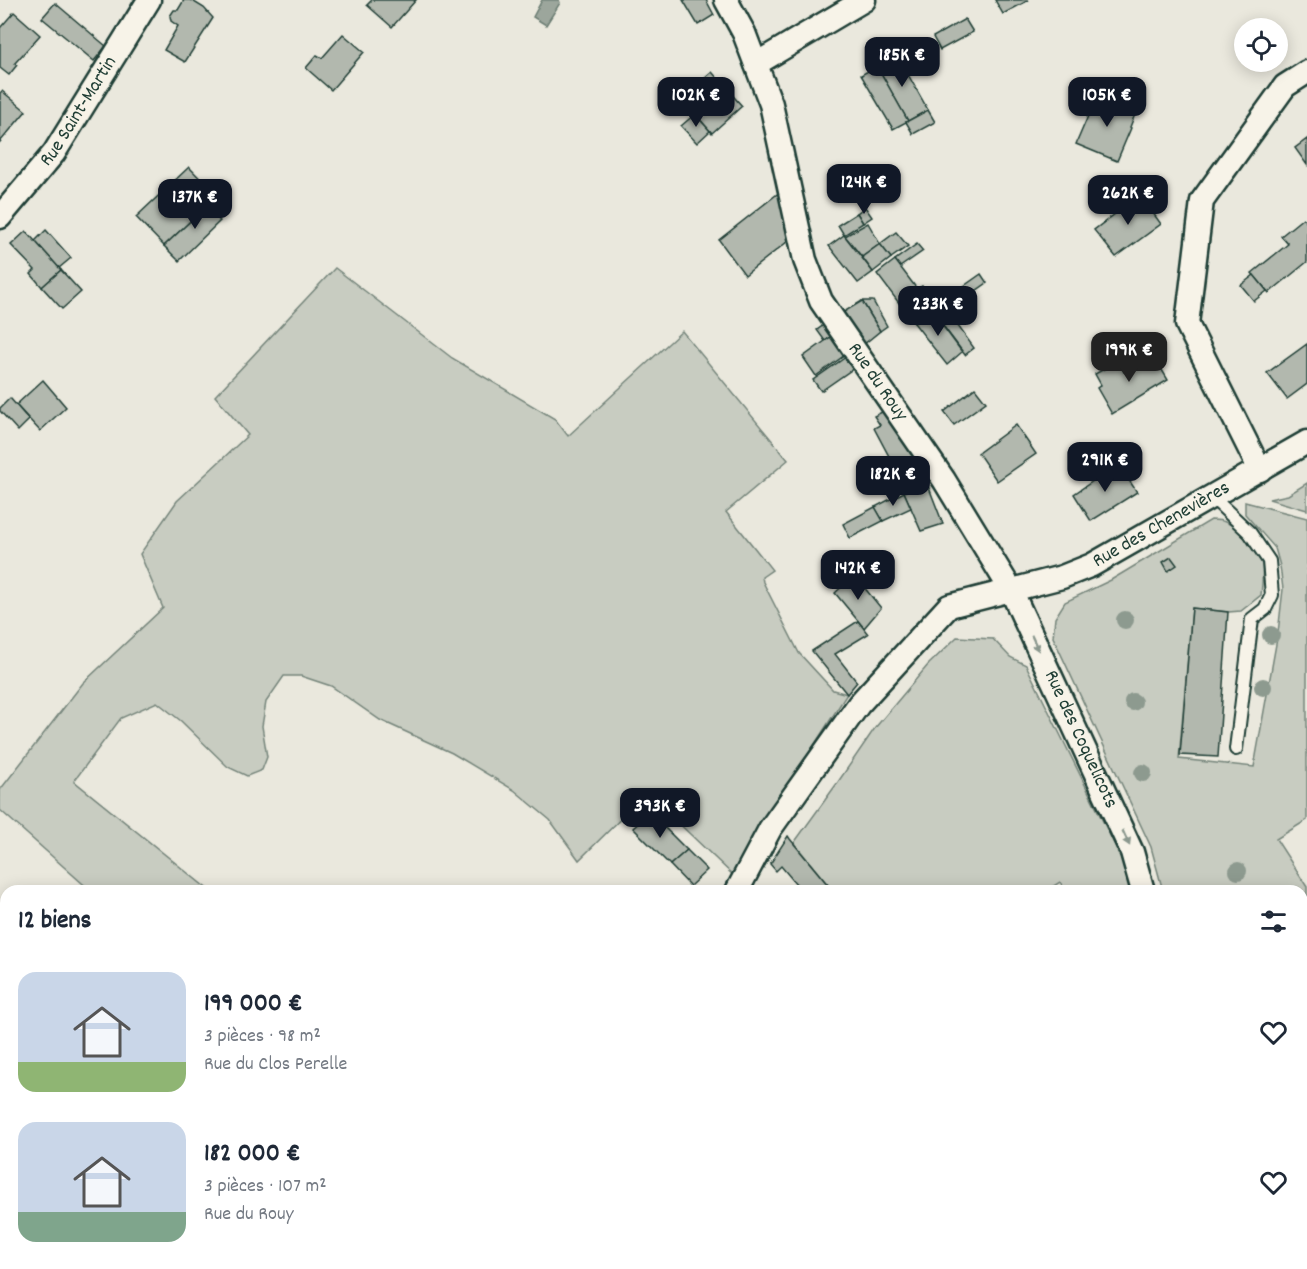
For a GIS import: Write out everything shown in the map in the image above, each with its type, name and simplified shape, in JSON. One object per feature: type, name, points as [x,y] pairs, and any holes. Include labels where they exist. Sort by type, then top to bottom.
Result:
[{"type":"street","name":"Rue Saint-Martin","points":[[0,217],[54,153],[149,0]]},
{"type":"street","name":"Rue du Rouy","points":[[726,0],[744,33],[771,104],[805,260],[821,301],[944,480],[1011,590]]},
{"type":"street","points":[[756,64],[864,0]]},
{"type":"street","points":[[1260,470],[1187,324],[1202,201],[1285,86],[1307,72]]},
{"type":"street","name":"Rue des Chenevières","points":[[1011,590],[1062,577],[1092,566],[1307,442]]},
{"type":"street","points":[[740,885],[770,829],[859,704],[949,606],[1011,590]]},
{"type":"street","name":"Rue des Coquelicots","points":[[1011,590],[1132,852],[1141,885]]},
{"type":"lane","points":[[1212,497],[1250,533],[1269,561],[1272,595],[1265,609],[1252,619],[1236,749]]},
{"type":"shaded area","points":[[542,0],[559,0],[560,3],[546,25],[533,17]]},
{"type":"shaded area","points":[[335,268],[452,358],[555,419],[568,436],[682,331],[788,460],[726,512],[772,570],[762,577],[763,582],[799,653],[833,690],[847,694],[762,826],[735,877],[647,793],[579,860],[550,820],[514,790],[452,753],[380,720],[331,686],[301,676],[284,676],[266,702],[262,726],[267,757],[262,770],[247,776],[228,767],[181,721],[157,702],[121,718],[74,781],[203,885],[84,885],[0,810],[0,790],[83,683],[163,608],[140,554],[177,501],[248,435],[215,396]]},
{"type":"shaded area","points":[[1307,483],[1307,510],[1269,499],[1288,495]]},
{"type":"shaded area","points":[[1245,502],[1307,518],[1307,820],[1276,839],[1306,885],[1161,885],[1151,847],[1053,637],[1055,618],[1065,602],[1111,580],[1211,520],[1230,524],[1246,538],[1261,561],[1263,574],[1261,595],[1241,611],[1192,608],[1179,759],[1254,767],[1278,633],[1283,589],[1275,548],[1245,514]]},
{"type":"shaded area","points":[[957,637],[993,639],[1010,657],[1026,665],[1123,862],[1129,885],[1062,885],[1060,882],[1055,885],[828,885],[794,843],[875,728],[928,665]]},
{"type":"building","points":[[184,0],[191,0],[204,8],[213,18],[185,62],[164,50],[178,26],[171,21],[170,16],[174,10],[178,10]]},
{"type":"building","points":[[372,0],[416,0],[392,27],[367,5]]},
{"type":"building","points":[[683,0],[706,0],[714,15],[698,25]]},
{"type":"building","points":[[995,0],[1029,0],[1003,14]]},
{"type":"building","points":[[55,3],[106,46],[94,61],[42,18]]},
{"type":"building","points":[[14,12],[40,35],[15,63],[17,65],[9,75],[0,68],[0,28]]},
{"type":"building","points":[[965,19],[973,32],[940,50],[933,37]]},
{"type":"building","points":[[343,34],[364,52],[331,90],[306,68],[317,55],[322,58]]},
{"type":"building","points":[[897,55],[928,110],[908,121],[877,66]]},
{"type":"building","points":[[877,66],[908,121],[893,129],[861,75]]},
{"type":"building","points":[[712,72],[742,106],[712,133],[694,113],[699,108],[687,94]]},
{"type":"building","points":[[2,91],[26,111],[0,142],[0,93]]},
{"type":"building","points":[[1097,95],[1136,112],[1117,161],[1076,144]]},
{"type":"building","points":[[928,110],[935,122],[913,134],[906,122]]},
{"type":"building","points":[[695,114],[710,131],[697,143],[681,126]]},
{"type":"building","points":[[1307,139],[1307,165],[1295,148]]},
{"type":"building","points":[[189,167],[217,196],[164,246],[136,217]]},
{"type":"building","points":[[781,191],[792,238],[745,275],[719,240]]},
{"type":"building","points":[[1140,195],[1161,224],[1116,257],[1094,230]]},
{"type":"building","points":[[217,196],[226,205],[215,216],[220,221],[179,261],[164,246]]},
{"type":"building","points":[[865,207],[872,217],[863,223],[857,213]]},
{"type":"building","points":[[857,213],[863,223],[844,235],[838,225]]},
{"type":"building","points":[[1303,218],[1307,223],[1307,262],[1269,293],[1252,273],[1288,244],[1281,236]]},
{"type":"building","points":[[868,223],[880,244],[862,257],[845,236]]},
{"type":"building","points":[[46,230],[71,258],[59,268],[35,241]]},
{"type":"building","points":[[26,231],[61,270],[42,287],[31,274],[35,270],[11,245]]},
{"type":"building","points":[[896,232],[908,246],[891,258],[880,244]]},
{"type":"building","points":[[844,235],[873,272],[858,283],[829,246]]},
{"type":"building","points":[[880,244],[891,258],[873,272],[862,257]]},
{"type":"building","points":[[917,244],[923,251],[900,267],[895,260]]},
{"type":"building","points":[[895,260],[917,289],[922,286],[929,294],[935,290],[944,301],[914,323],[877,274]]},
{"type":"building","points":[[61,270],[81,292],[62,309],[42,287]]},
{"type":"building","points":[[981,274],[987,283],[953,307],[947,298]]},
{"type":"building","points":[[1254,275],[1267,291],[1254,301],[1241,285]]},
{"type":"building","points":[[947,298],[951,304],[945,308],[974,348],[965,355],[931,310]]},
{"type":"building","points":[[862,301],[873,301],[887,326],[880,331]]},
{"type":"building","points":[[862,301],[880,331],[863,345],[842,313]]},
{"type":"building","points":[[931,310],[962,352],[947,365],[914,323]]},
{"type":"building","points":[[824,325],[832,336],[825,341],[817,330]]},
{"type":"building","points":[[832,336],[845,355],[816,376],[803,357]]},
{"type":"building","points":[[1307,344],[1307,384],[1287,399],[1267,373]]},
{"type":"building","points":[[1153,355],[1168,380],[1112,414],[1097,388],[1101,385],[1095,374],[1118,361],[1124,372]]},
{"type":"building","points":[[846,357],[854,368],[821,391],[813,380]]},
{"type":"building","points":[[43,380],[66,407],[40,431],[16,405]]},
{"type":"building","points":[[975,388],[986,402],[954,425],[944,412]]},
{"type":"building","points":[[10,398],[29,420],[18,431],[0,411],[0,408]]},
{"type":"building","points":[[886,410],[926,480],[907,490],[874,428],[880,425],[874,416]]},
{"type":"building","points":[[1016,425],[1036,454],[997,481],[978,453]]},
{"type":"building","points":[[1118,464],[1137,492],[1091,521],[1074,494]]},
{"type":"building","points":[[926,480],[943,524],[921,531],[904,492]]},
{"type":"building","points":[[904,492],[911,508],[883,521],[875,507]]},
{"type":"building","points":[[875,507],[883,521],[850,538],[843,524]]},
{"type":"building","points":[[1171,557],[1177,565],[1168,571],[1163,562]]},
{"type":"building","points":[[854,575],[881,608],[864,628],[835,593]]},
{"type":"building","points":[[1192,608],[1228,612],[1218,757],[1180,755]]},
{"type":"building","points":[[858,621],[868,634],[835,654],[857,682],[847,694],[812,651]]},
{"type":"building","points":[[650,813],[687,850],[670,865],[633,828]]},
{"type":"building","points":[[788,836],[828,885],[797,885],[781,866],[776,871],[770,864]]},
{"type":"building","points":[[687,850],[707,870],[689,885],[670,865]]}]
